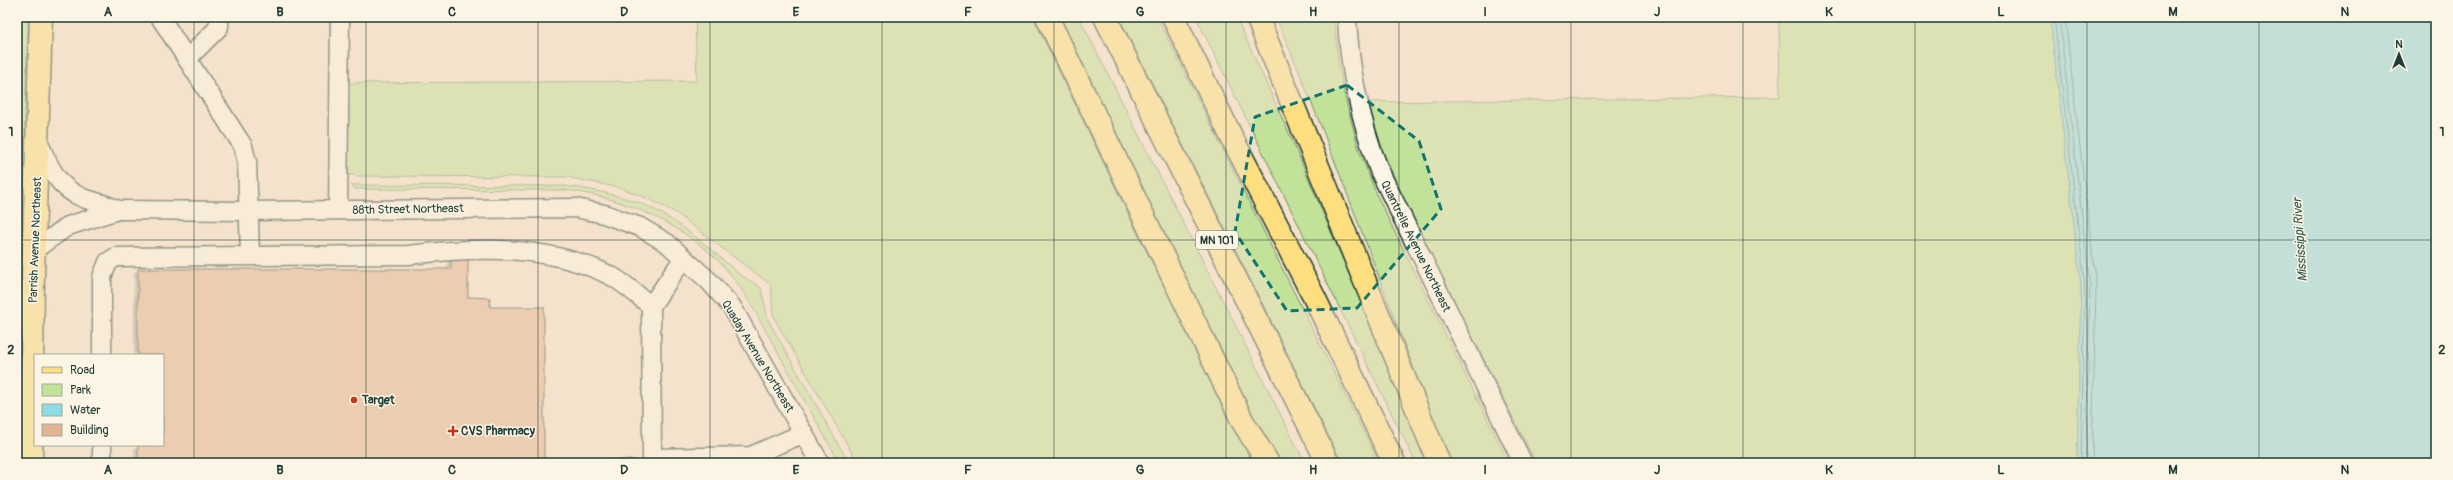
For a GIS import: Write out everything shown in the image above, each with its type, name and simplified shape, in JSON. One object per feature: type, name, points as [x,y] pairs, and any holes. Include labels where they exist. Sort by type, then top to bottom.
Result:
[{"type":"main road","name":"Parrish Avenue Northeast","points":[[31,463],[33,276],[25,251],[38,141],[41,17]]},
{"type":"main road","points":[[1048,17],[1243,422],[1268,463]]},
{"type":"main road","name":"MN 101","points":[[1105,17],[1328,463]]},
{"type":"main road","points":[[1173,17],[1233,140],[1314,297],[1394,463]]},
{"type":"main road","points":[[1258,17],[1439,463]]},
{"type":"street","points":[[160,17],[243,146],[247,162],[250,254]]},
{"type":"street","points":[[187,58],[219,27],[219,17]]},
{"type":"street","points":[[338,210],[340,17]]},
{"type":"street","name":"Quantrelle Avenue Northeast","points":[[1346,17],[1354,90],[1365,133],[1379,170],[1523,463]]},
{"type":"street","name":"88th Street Northeast","points":[[38,141],[51,169],[58,180],[70,191],[118,210]]},
{"type":"street","name":"88th Street Northeast","points":[[25,251],[68,226],[118,210],[249,211],[576,208],[604,214],[640,227],[667,243],[684,258]]},
{"type":"street","points":[[102,354],[102,277],[108,262],[116,257],[250,254],[408,255],[443,251],[521,250],[568,259],[610,275],[651,306]]},
{"type":"street","points":[[684,258],[651,306],[652,458],[751,456],[804,433]]},
{"type":"street","name":"Quaday Avenue Northeast","points":[[684,258],[709,281],[732,307],[820,463]]},
{"type":"street","points":[[102,446],[102,463]]},
{"type":"highlighted area","points":[[1347,85],[1419,141],[1441,209],[1357,308],[1287,311],[1235,232],[1255,117]]},
{"type":"green space","points":[[17,17],[28,17],[23,188],[17,188]]},
{"type":"green space","points":[[695,17],[1033,17],[1144,247],[1261,463],[858,463],[777,323],[773,314],[771,285],[676,213],[651,200],[621,188],[566,177],[357,176],[347,174],[348,83],[697,81]]},
{"type":"green space","points":[[1056,17],[1079,17],[1305,463],[1277,463],[1249,412]]},
{"type":"green space","points":[[1119,17],[1157,17],[1379,463],[1342,463]]},
{"type":"green space","points":[[1196,17],[1236,17],[1292,140],[1429,463],[1416,463]]},
{"type":"green space","points":[[1276,17],[1334,17],[1338,60],[1345,97],[1359,150],[1378,198],[1509,463],[1451,463],[1343,183]]},
{"type":"green space","points":[[1779,17],[2050,17],[2081,286],[2077,463],[1536,463],[1406,205],[1382,149],[1368,102],[1780,97]]},
{"type":"green space","points":[[351,185],[565,186],[626,198],[661,213],[691,234],[741,275],[761,288],[768,320],[849,463],[840,463],[747,298],[729,273],[709,252],[693,240],[659,219],[640,210],[602,197],[563,190],[355,189]]},
{"type":"water","name":"Mississippi River","points":[[2050,17],[2436,17],[2436,463],[2077,463],[2081,286]]},
{"type":"building","name":"Target","points":[[451,257],[468,258],[468,297],[490,298],[490,307],[544,307],[544,463],[138,463],[138,446],[164,446],[164,354],[138,354],[138,269],[451,269]]},
{"type":"building","points":[[544,460],[635,460],[635,463],[544,463]]},
{"type":"place","name":"Target","points":[[354,400]]},
{"type":"place","name":"CVS Pharmacy","points":[[453,431]]}]
